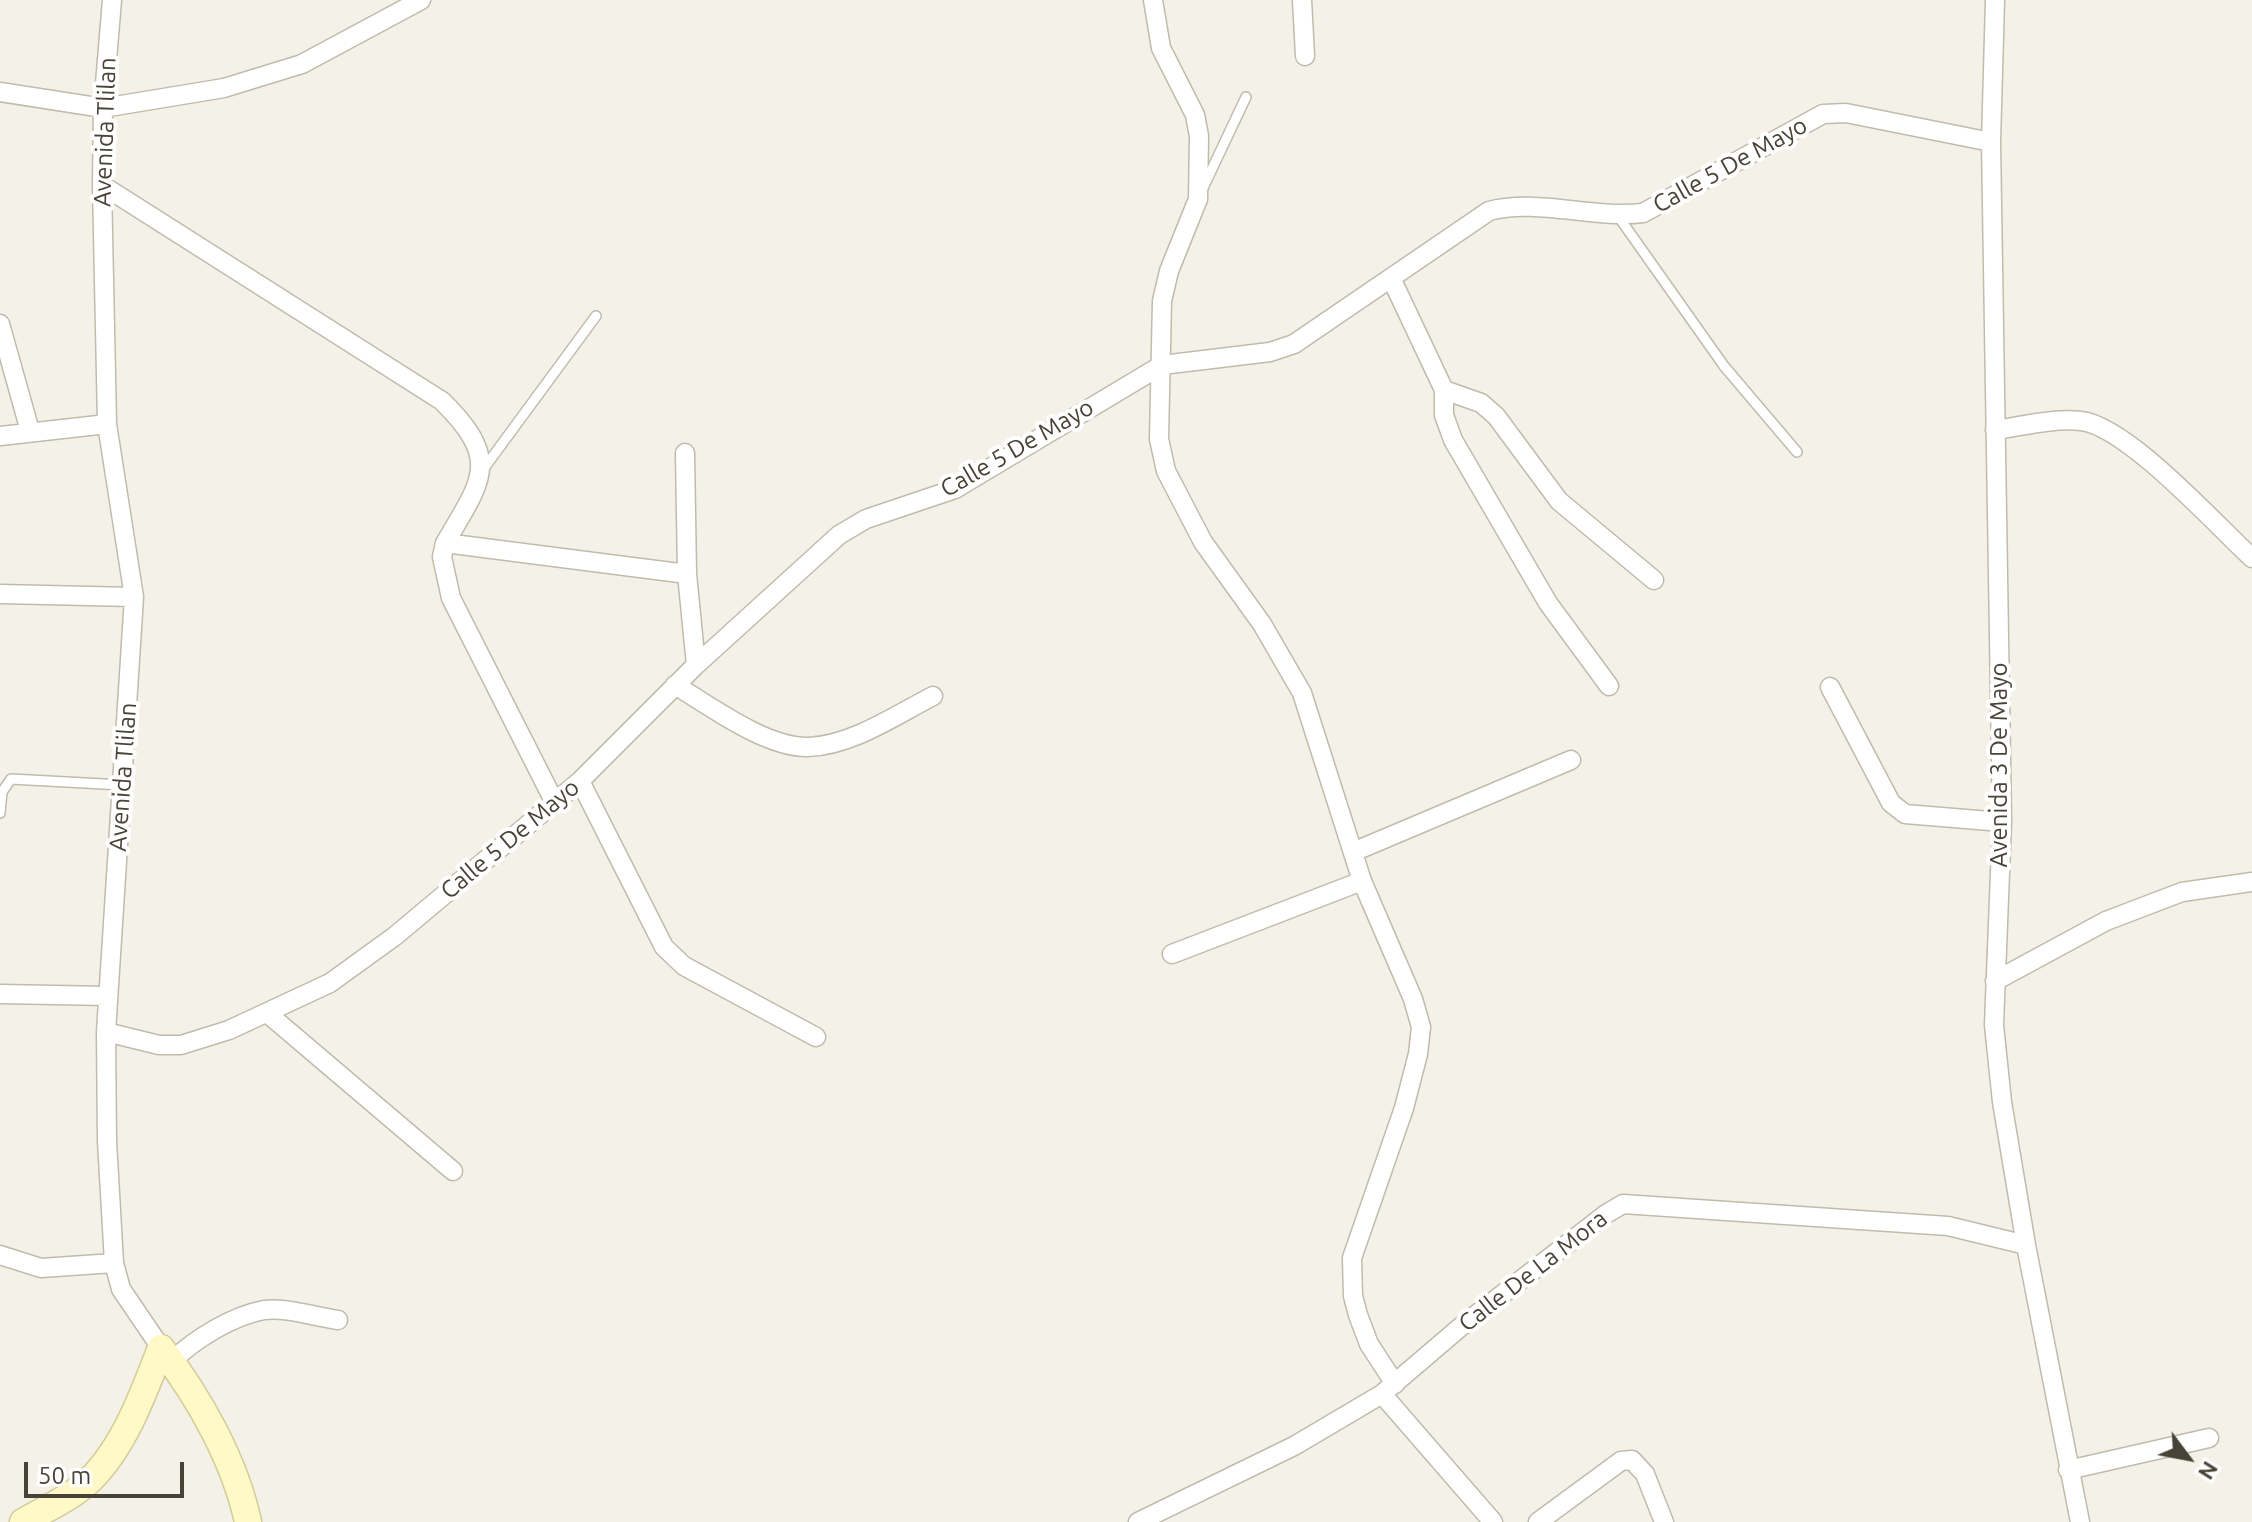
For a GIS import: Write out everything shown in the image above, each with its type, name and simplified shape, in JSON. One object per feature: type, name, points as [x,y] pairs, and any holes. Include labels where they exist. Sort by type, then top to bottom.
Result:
[{"type":"main road","points":[[23,1522],[89,1481],[108,1459],[167,1355]]},
{"type":"main road","name":"Avenida Tlilan","points":[[167,1355],[201,1407],[234,1477],[248,1522]]},
{"type":"street","name":"Avenida Tlilan","points":[[112,0],[103,108],[102,185],[107,424],[134,597],[106,1032],[107,1141],[114,1263],[121,1289],[167,1355]]},
{"type":"street","points":[[0,92],[103,108],[264,77],[326,52],[421,0]]},
{"type":"street","points":[[1153,0],[1161,48],[1195,115],[1199,136],[1198,199],[1169,271],[1162,301],[1159,439],[1166,471],[1203,542],[1262,624],[1302,693],[1362,881],[1413,999],[1421,1027],[1418,1054],[1404,1108],[1352,1258],[1353,1296],[1388,1389],[1493,1522]]},
{"type":"street","points":[[1302,0],[1305,56]]},
{"type":"street","name":"Avenida 3 De Mayo","points":[[1995,0],[1991,142],[2002,822],[1994,1025],[2002,1102],[2026,1245],[2080,1522]]},
{"type":"street","name":"Calle 5 De Mayo","points":[[106,1032],[159,1045],[181,1045],[267,1013],[343,974],[580,781],[696,665],[839,535],[866,519],[955,489],[1162,365],[1270,352],[1294,344],[1489,211],[1512,207],[1618,216],[1643,213],[1823,114],[1846,113],[1991,142]]},
{"type":"street","points":[[102,185],[442,401],[473,438],[482,471],[479,485],[445,543],[442,557],[451,598],[555,803]]},
{"type":"street","points":[[1392,280],[1444,390],[1444,415],[1453,440],[1548,603],[1609,686]]},
{"type":"street","points":[[0,324],[30,431]]},
{"type":"street","points":[[1444,390],[1481,403],[1496,416],[1559,501],[1654,580]]},
{"type":"street","points":[[1995,430],[2083,421],[2108,430],[2133,447],[2252,558]]},
{"type":"street","points":[[0,436],[107,424]]},
{"type":"street","points":[[685,453],[687,574],[696,665]]},
{"type":"street","points":[[445,543],[687,574]]},
{"type":"street","points":[[0,594],[134,597]]},
{"type":"street","points":[[675,685],[764,735],[808,747],[841,739],[881,723],[933,696]]},
{"type":"street","points":[[1830,687],[1891,803],[1905,814],[2002,822]]},
{"type":"street","points":[[1353,852],[1571,760]]},
{"type":"street","points":[[580,781],[664,947],[684,966],[816,1037]]},
{"type":"street","points":[[1172,954],[1362,881]]},
{"type":"street","points":[[1995,981],[2106,921],[2182,892],[2252,882]]},
{"type":"street","points":[[0,994],[108,996]]},
{"type":"street","points":[[267,1013],[453,1171]]},
{"type":"street","name":"Calle De La Mora","points":[[1138,1522],[1294,1446],[1388,1389],[1464,1324],[1623,1204],[1948,1226],[2026,1245]]},
{"type":"street","points":[[0,1255],[41,1268],[114,1263]]},
{"type":"street","points":[[167,1355],[265,1310],[338,1320]]},
{"type":"street","points":[[2068,1470],[2209,1438]]},
{"type":"street","points":[[1538,1522],[1621,1461],[1632,1460],[1645,1474],[1664,1522]]},
{"type":"lane","points":[[1198,199],[1246,97]]},
{"type":"lane","points":[[1618,216],[1724,366],[1797,452]]},
{"type":"lane","points":[[482,471],[596,316]]},
{"type":"lane","points":[[0,813],[2,792],[11,779],[122,785]]}]
